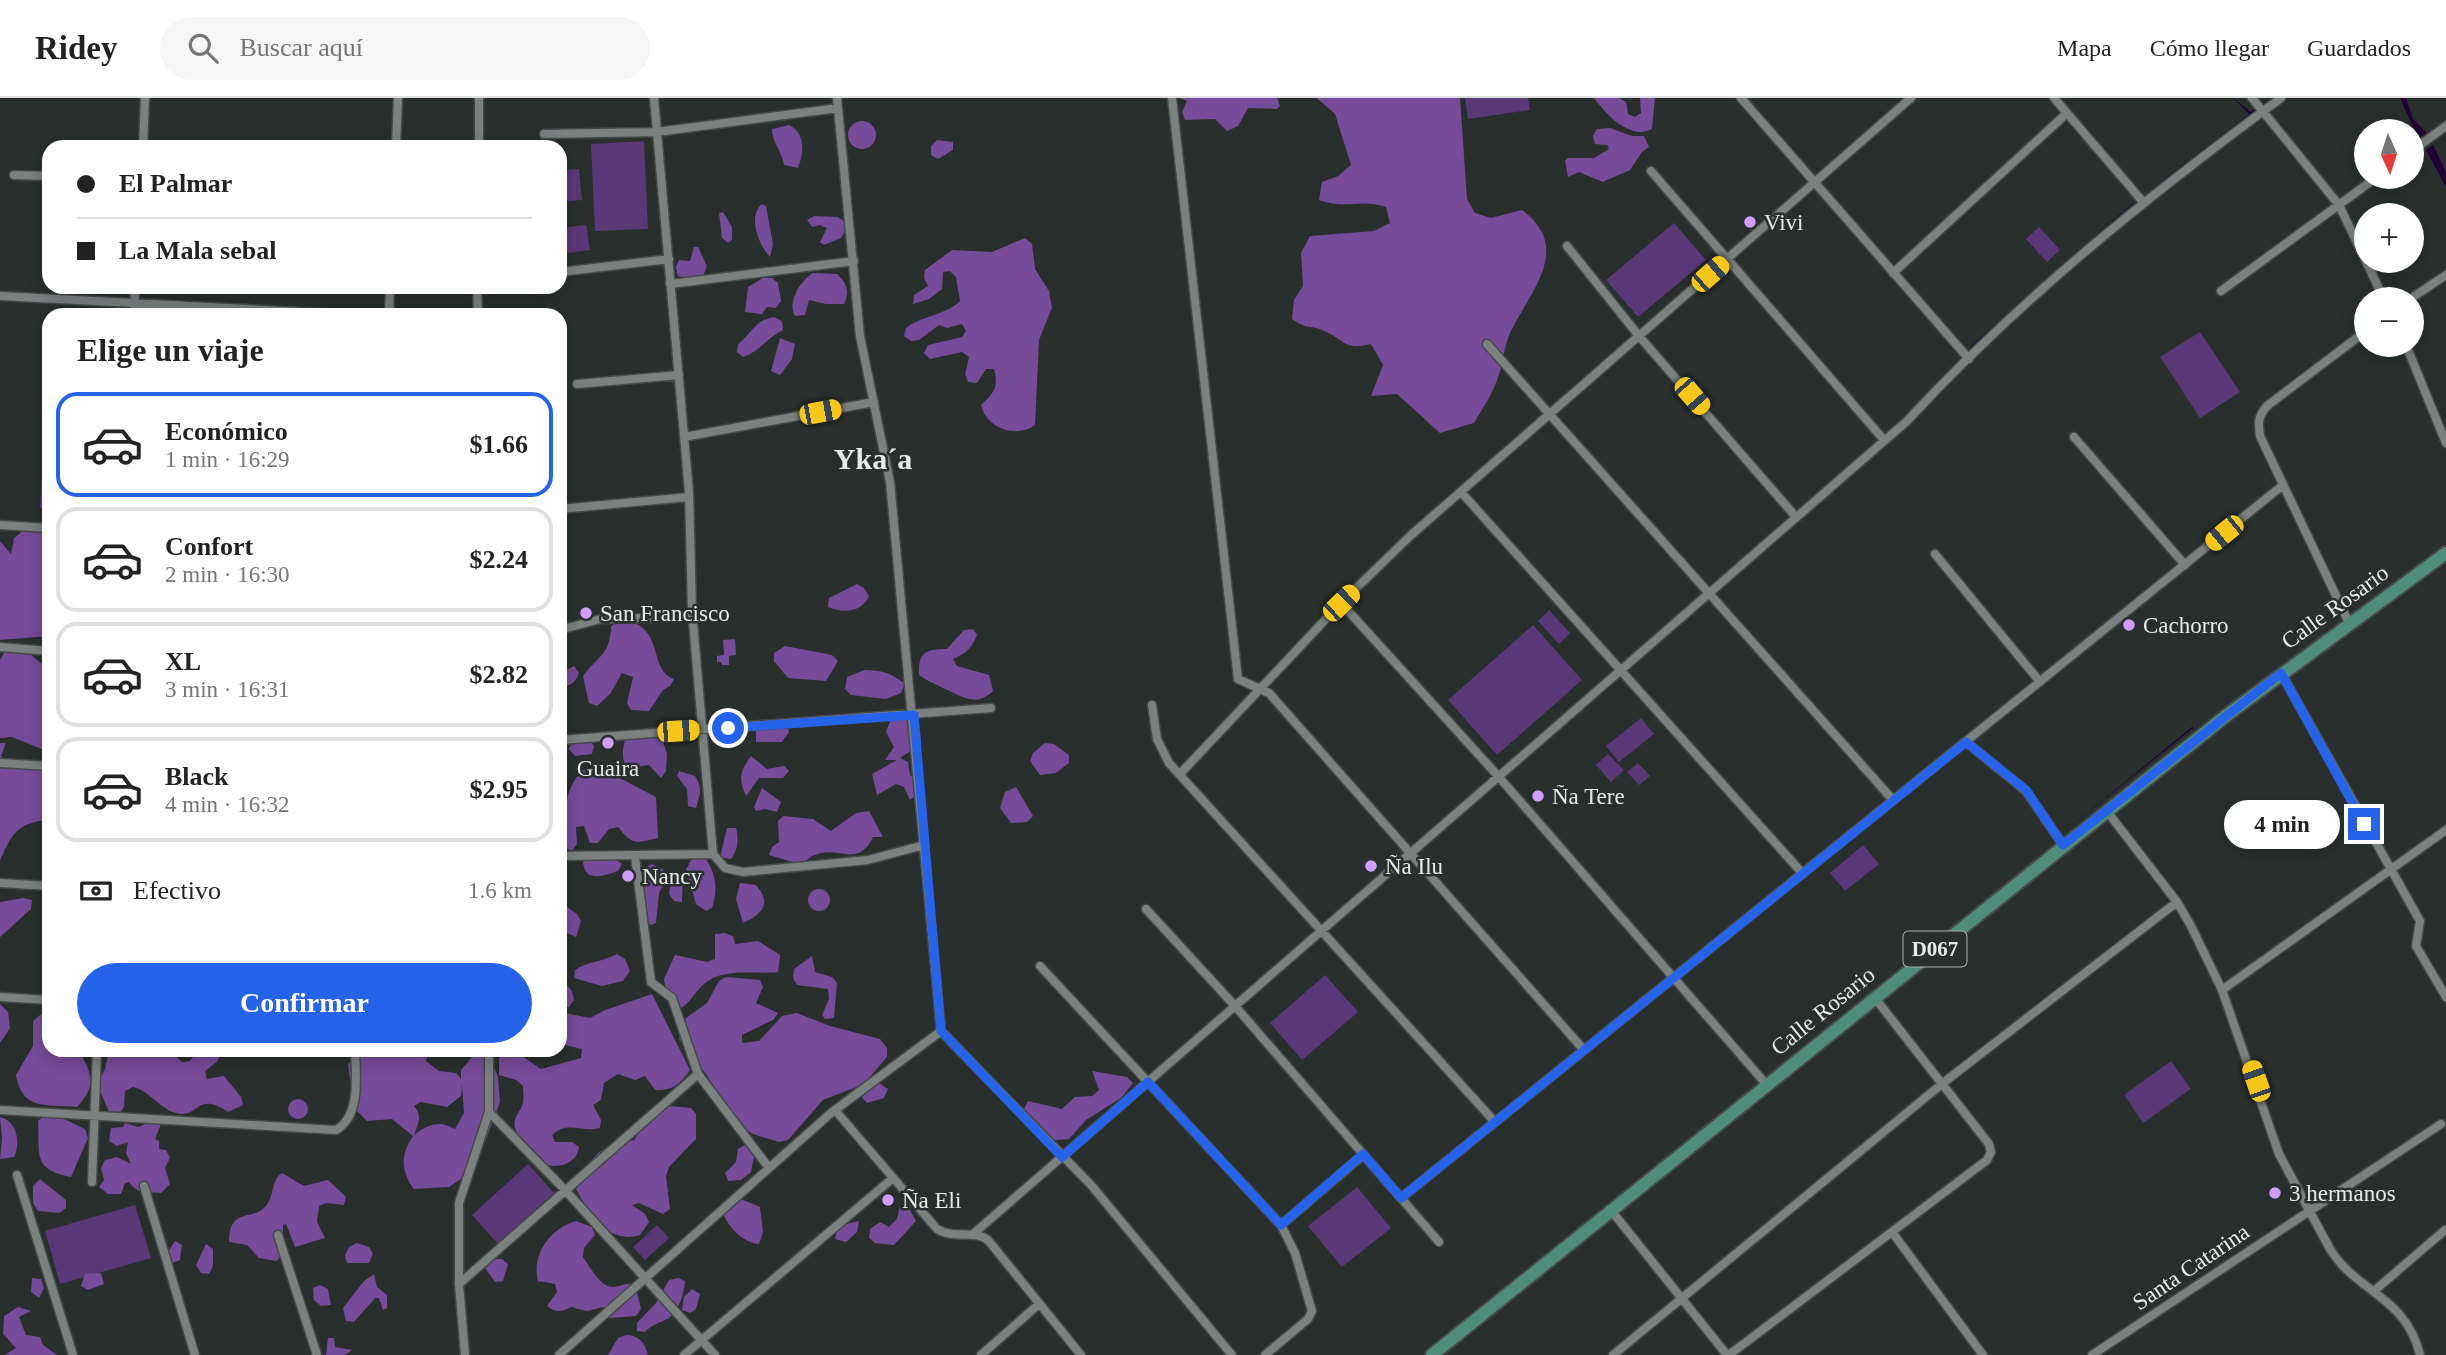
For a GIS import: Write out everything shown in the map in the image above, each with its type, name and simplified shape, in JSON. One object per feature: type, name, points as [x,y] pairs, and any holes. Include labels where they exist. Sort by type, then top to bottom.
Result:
[{"type":"main road","name":"Calle Rosario","points":[[1432,1355],[2106,810],[2281,673],[2446,553]]},
{"type":"street","points":[[143,140],[145,98]]},
{"type":"street","points":[[396,140],[398,98]]},
{"type":"street","points":[[479,98],[479,140]]},
{"type":"street","points":[[654,98],[689,497],[692,617],[713,854],[725,868],[743,872],[868,860],[924,845]]},
{"type":"street","points":[[837,98],[860,336],[890,482],[914,715],[935,986],[941,1030],[1091,1185],[1232,1355]]},
{"type":"street","points":[[1172,98],[1235,671],[1242,684],[1269,693],[1584,1050]]},
{"type":"street","points":[[1741,98],[1969,359]]},
{"type":"street","points":[[1180,774],[1341,603],[1461,492],[1911,98]]},
{"type":"street","points":[[2054,98],[2144,203]]},
{"type":"street","points":[[2252,98],[2339,205],[2378,287]]},
{"type":"street","points":[[972,1235],[1884,440],[1969,359],[2144,203],[2281,98]]},
{"type":"street","points":[[544,134],[657,132],[838,108]]},
{"type":"street","points":[[1893,272],[2067,113]]},
{"type":"street","points":[[2424,142],[2446,126]]},
{"type":"street","points":[[1651,170],[1884,440]]},
{"type":"street","points":[[14,175],[42,176]]},
{"type":"street","points":[[2221,291],[2361,189]]},
{"type":"street","points":[[1567,246],[1639,336],[1796,517]]},
{"type":"street","points":[[567,271],[668,259]]},
{"type":"street","points":[[670,284],[854,261]]},
{"type":"street","points":[[2424,290],[2446,275]]},
{"type":"street","points":[[135,294],[135,308]]},
{"type":"street","points":[[0,296],[228,308]]},
{"type":"street","points":[[2350,623],[2260,436],[2259,416],[2267,406],[2354,340]]},
{"type":"street","points":[[1487,344],[1894,800]]},
{"type":"street","points":[[2411,357],[2446,443]]},
{"type":"street","points":[[577,384],[679,375]]},
{"type":"street","points":[[684,438],[874,402]]},
{"type":"street","points":[[2074,437],[2185,565]]},
{"type":"street","points":[[1401,1198],[2284,485]]},
{"type":"street","points":[[1461,492],[1802,874]]},
{"type":"street","points":[[567,508],[689,497]]},
{"type":"street","points":[[0,525],[42,528]]},
{"type":"street","points":[[1935,554],[2040,682]]},
{"type":"street","points":[[1341,603],[1499,777],[1766,1084]]},
{"type":"street","points":[[567,628],[600,619],[692,617]]},
{"type":"street","points":[[0,647],[42,650]]},
{"type":"street","points":[[2281,673],[2420,921],[2416,946],[2446,997]]},
{"type":"street","points":[[1152,705],[1160,748],[1180,774],[1495,1122]]},
{"type":"street","points":[[567,740],[991,708]]},
{"type":"street","points":[[1966,742],[2026,790],[2063,845]]},
{"type":"street","points":[[0,763],[42,766]]},
{"type":"street","points":[[2106,810],[2177,902],[2222,990],[2279,1154],[2334,1255],[2402,1314],[2415,1336],[2417,1354]]},
{"type":"street","points":[[2222,990],[2446,830]]},
{"type":"street","points":[[567,856],[713,854]]},
{"type":"street","points":[[635,856],[651,982],[672,998],[698,1074],[769,1168]]},
{"type":"street","points":[[0,883],[42,886]]},
{"type":"street","points":[[1614,1355],[1943,1083],[2177,902]]},
{"type":"street","points":[[1146,909],[1235,1006],[1439,1242]]},
{"type":"street","points":[[1040,966],[1281,1225],[1295,1253],[1312,1311],[1308,1319],[1265,1355]]},
{"type":"street","points":[[0,997],[42,1000]]},
{"type":"street","points":[[1610,1209],[1728,1355],[1986,1160],[1991,1152],[1989,1144],[1875,998]]},
{"type":"street","points":[[559,1355],[835,1110],[941,1030]]},
{"type":"street","points":[[92,1182],[97,1057]]},
{"type":"street","points":[[0,1110],[336,1130],[343,1126],[353,1107],[355,1057]]},
{"type":"street","points":[[465,1355],[458,1284],[458,1203],[489,1112],[489,1057]]},
{"type":"street","points":[[458,1284],[698,1074]]},
{"type":"street","points":[[835,1110],[937,1229],[950,1236],[980,1235],[988,1240],[1081,1355]]},
{"type":"street","points":[[489,1112],[565,1190],[715,1355]]},
{"type":"street","name":"Santa Catarina","points":[[2092,1355],[2441,1124]]},
{"type":"street","points":[[1281,1225],[1363,1154]]},
{"type":"street","points":[[17,1175],[74,1355]]},
{"type":"street","points":[[684,1355],[893,1178]]},
{"type":"street","points":[[144,1186],[195,1355]]},
{"type":"street","points":[[2374,1291],[2445,1230]]},
{"type":"street","points":[[1892,1232],[1983,1355]]},
{"type":"street","points":[[278,1235],[317,1355]]},
{"type":"street","points":[[981,1355],[1039,1304]]},
{"type":"shaded area","points":[[1180,98],[1277,98],[1280,106],[1277,109],[1248,108],[1238,126],[1227,131],[1215,119],[1185,120],[1182,112],[1187,101]]},
{"type":"shaded area","points":[[1317,98],[1460,98],[1467,199],[1475,213],[1491,218],[1522,210],[1537,225],[1545,240],[1543,271],[1510,333],[1495,386],[1474,423],[1440,433],[1397,394],[1371,396],[1383,365],[1371,344],[1345,344],[1331,334],[1292,319],[1294,300],[1303,286],[1301,253],[1310,236],[1374,231],[1390,223],[1386,207],[1337,204],[1319,200],[1322,182],[1338,176],[1351,165],[1335,114]]},
{"type":"shaded area","points":[[1465,98],[1528,98],[1530,110],[1468,119]]},
{"type":"shaded area","points":[[1594,98],[1619,98],[1626,102],[1628,114],[1635,117],[1641,113],[1640,98],[1655,98],[1652,129],[1635,131],[1619,124]]},
{"type":"shaded area","points":[[2233,98],[2251,112],[2257,107],[2256,98],[2262,104],[2272,98],[2146,193],[2249,114]]},
{"type":"shaded area","points":[[2400,98],[2406,98],[2413,119],[2409,119]]},
{"type":"shaded area","points":[[862,121],[872,125],[876,135],[872,145],[862,149],[852,145],[848,135],[852,125]]},
{"type":"shaded area","points":[[789,125],[801,138],[802,156],[798,168],[784,165],[772,134],[772,129]]},
{"type":"shaded area","points":[[1610,128],[1632,136],[1644,136],[1649,147],[1642,152],[1630,170],[1603,182],[1579,172],[1568,177],[1565,161],[1568,158],[1594,158],[1609,149],[1607,145],[1595,144],[1593,136],[1597,129]]},
{"type":"shaded area","points":[[937,140],[953,142],[953,150],[938,159],[931,155],[931,146]]},
{"type":"shaded area","points":[[644,141],[648,229],[595,231],[591,144]]},
{"type":"shaded area","points":[[2433,145],[2446,172],[2446,187],[2426,150]]},
{"type":"shaded area","points":[[579,169],[582,200],[567,201],[567,170]]},
{"type":"shaded area","points":[[2134,203],[1970,348],[1970,347]]},
{"type":"shaded area","points":[[762,204],[766,206],[773,244],[770,257],[756,231],[755,216]]},
{"type":"shaded area","points":[[723,212],[732,227],[732,240],[728,243],[722,238],[719,213]]},
{"type":"shaded area","points":[[814,216],[838,217],[845,222],[846,230],[841,238],[824,245],[820,242],[827,228],[820,225],[812,227],[807,220]]},
{"type":"shaded area","points":[[1674,223],[1706,260],[1638,317],[1606,280]]},
{"type":"shaded area","points":[[586,225],[590,250],[567,253],[567,227]]},
{"type":"shaded area","points":[[2039,227],[2060,250],[2047,262],[2026,239]]},
{"type":"shaded area","points":[[1025,238],[1032,244],[1035,269],[1049,291],[1052,308],[1039,340],[1035,425],[1011,431],[989,420],[981,405],[994,389],[994,369],[986,369],[977,383],[968,382],[965,374],[969,357],[962,352],[930,359],[924,353],[928,345],[962,337],[966,331],[962,324],[947,328],[939,325],[919,340],[911,341],[904,336],[906,328],[912,324],[960,301],[956,277],[950,271],[943,272],[942,289],[929,299],[913,304],[914,295],[928,286],[924,278],[925,270],[952,250],[992,252]]},
{"type":"shaded area","points":[[694,247],[698,247],[707,266],[704,274],[696,280],[678,276],[676,267],[679,260],[690,261]]},
{"type":"shaded area","points":[[813,273],[837,274],[846,288],[846,300],[844,304],[826,304],[809,300],[805,315],[795,316],[793,304],[796,292]]},
{"type":"shaded area","points":[[763,278],[772,278],[778,283],[781,301],[776,308],[767,307],[762,314],[745,312],[748,287]]},
{"type":"shaded area","points":[[774,317],[782,321],[783,330],[743,357],[737,352],[738,344],[754,327]]},
{"type":"shaded area","points":[[2200,332],[2240,392],[2200,418],[2160,357]]},
{"type":"shaded area","points":[[780,338],[795,344],[792,359],[780,375],[771,371]]},
{"type":"shaded area","points":[[42,473],[42,508],[40,508]]},
{"type":"shaded area","points":[[28,527],[42,529],[42,637],[0,640],[0,541],[11,554],[14,538]]},
{"type":"shaded area","points":[[857,584],[864,588],[869,596],[862,606],[846,611],[828,607],[829,598]]},
{"type":"shaded area","points":[[1549,610],[1570,633],[1559,644],[1538,621]]},
{"type":"shaded area","points":[[617,621],[633,623],[643,628],[650,636],[660,666],[674,679],[649,711],[631,710],[627,703],[633,677],[622,673],[610,694],[597,706],[589,703],[583,676],[606,650],[611,627]]},
{"type":"shaded area","points":[[1533,625],[1582,680],[1497,755],[1448,700]]},
{"type":"shaded area","points":[[973,629],[977,635],[973,644],[953,659],[957,666],[989,675],[993,691],[974,700],[962,697],[919,675],[920,661],[925,653],[947,649],[964,630]]},
{"type":"shaded area","points":[[735,639],[736,655],[729,656],[729,665],[717,662],[717,656],[724,655],[723,640]]},
{"type":"shaded area","points":[[785,646],[832,655],[838,661],[826,681],[788,678],[774,661],[774,653]]},
{"type":"shaded area","points":[[22,647],[42,664],[42,749],[12,737],[0,738],[0,660],[6,650]]},
{"type":"shaded area","points":[[574,666],[579,673],[567,686],[567,670]]},
{"type":"shaded area","points":[[864,670],[895,677],[905,684],[901,693],[886,699],[851,695],[845,689],[847,677]]},
{"type":"shaded area","points":[[900,711],[920,731],[921,744],[900,758],[908,762],[910,775],[920,783],[920,792],[910,800],[904,787],[896,784],[877,795],[872,774],[897,760],[885,760],[894,747],[886,732],[893,713]]},
{"type":"shaded area","points":[[1641,718],[1654,734],[1619,762],[1606,746]]},
{"type":"shaded area","points":[[771,720],[787,723],[789,732],[782,742],[756,742],[756,729]]},
{"type":"shaded area","points":[[2192,727],[2193,728],[2065,831]]},
{"type":"shaded area","points":[[628,731],[646,732],[662,738],[667,754],[666,771],[661,778],[649,765],[641,766],[636,772],[629,771],[623,756]]},
{"type":"shaded area","points":[[584,733],[594,746],[592,754],[575,756],[569,749],[576,734]]},
{"type":"shaded area","points":[[0,743],[6,743],[1,756],[7,762],[42,771],[42,821],[17,831],[0,861]]},
{"type":"shaded area","points":[[1045,743],[1054,744],[1069,755],[1069,763],[1056,773],[1040,775],[1030,761],[1033,753]]},
{"type":"shaded area","points":[[1608,754],[1624,770],[1611,782],[1596,765]]},
{"type":"shaded area","points":[[751,756],[767,769],[784,766],[789,771],[783,778],[759,778],[746,796],[741,775]]},
{"type":"shaded area","points":[[1638,763],[1650,776],[1639,785],[1627,772]]},
{"type":"shaded area","points":[[595,765],[656,797],[658,838],[635,842],[618,827],[609,829],[598,843],[590,843],[584,826],[576,827],[577,844],[572,851],[567,848],[567,799],[577,777],[585,769]]},
{"type":"shaded area","points":[[679,771],[695,776],[698,780],[700,792],[696,808],[688,806],[687,789],[677,776]]},
{"type":"shaded area","points":[[1016,787],[1033,816],[1027,822],[1011,823],[1000,808],[1005,792]]},
{"type":"shaded area","points":[[762,788],[781,802],[777,812],[765,809],[756,811],[754,807]]},
{"type":"shaded area","points":[[869,811],[883,837],[873,837],[861,852],[823,853],[811,857],[802,865],[769,855],[772,847],[779,842],[778,821],[783,816],[813,819],[831,831],[856,813]]},
{"type":"shaded area","points":[[727,828],[736,828],[736,848],[731,859],[720,857]]},
{"type":"shaded area","points":[[1863,845],[1879,864],[1845,891],[1830,873]]},
{"type":"shaded area","points":[[590,857],[615,859],[622,864],[618,871],[601,876],[591,875],[584,869],[583,862]]},
{"type":"shaded area","points":[[692,858],[705,858],[714,875],[714,902],[712,908],[706,911],[696,904],[686,870]]},
{"type":"shaded area","points":[[652,864],[664,870],[667,878],[659,893],[656,923],[651,925],[647,923],[647,910],[636,893],[645,868]]},
{"type":"shaded area","points":[[678,871],[683,876],[682,902],[674,901],[669,894],[672,876]]},
{"type":"shaded area","points":[[740,883],[756,885],[764,898],[760,912],[743,923],[736,899]]},
{"type":"shaded area","points":[[819,889],[827,892],[830,900],[827,908],[819,911],[811,908],[808,900],[811,892]]},
{"type":"shaded area","points":[[24,898],[32,900],[31,909],[0,937],[0,902]]},
{"type":"shaded area","points":[[567,907],[581,921],[576,937],[567,933]]},
{"type":"shaded area","points":[[715,934],[733,936],[735,944],[758,941],[780,955],[778,972],[721,975],[700,987],[685,1006],[676,1011],[669,1006],[664,979],[675,955],[707,962],[715,959]]},
{"type":"shaded area","points":[[617,954],[625,959],[630,971],[623,981],[602,986],[574,978],[575,970],[580,967]]},
{"type":"shaded area","points":[[812,956],[815,972],[832,977],[837,983],[834,1018],[825,1019],[822,1015],[829,999],[828,989],[797,985],[793,978],[794,969]]},
{"type":"shaded area","points":[[1325,975],[1358,1012],[1302,1060],[1270,1023]]},
{"type":"shaded area","points":[[726,977],[760,980],[763,987],[756,1003],[778,1013],[773,1020],[742,1035],[742,1043],[759,1041],[782,1016],[797,1013],[830,1026],[880,1039],[887,1048],[887,1057],[864,1084],[823,1100],[788,1140],[779,1142],[753,1134],[737,1124],[706,1074],[679,1039],[686,1018],[707,1003],[719,981]]},
{"type":"shaded area","points":[[567,986],[572,991],[574,1000],[569,1007]]},
{"type":"shaded area","points":[[652,994],[690,1070],[676,1086],[661,1090],[655,1090],[645,1076],[635,1080],[618,1074],[604,1083],[601,1100],[593,1105],[601,1120],[600,1128],[564,1128],[558,1131],[552,1135],[555,1142],[572,1142],[579,1147],[577,1154],[567,1164],[545,1164],[527,1151],[515,1128],[514,1124],[523,1103],[523,1086],[516,1080],[499,1075],[499,1059],[523,1057],[541,1069],[581,1058],[582,1049],[567,1046],[567,1013],[590,1018]]},
{"type":"shaded area","points":[[0,1004],[8,1012],[10,1028],[0,1043]]},
{"type":"shaded area","points":[[42,1013],[42,1057],[82,1057],[89,1073],[90,1085],[77,1107],[37,1103],[24,1095],[19,1087],[16,1075],[33,1046],[33,1021]]},
{"type":"shaded area","points":[[108,1057],[176,1057],[182,1062],[190,1061],[193,1057],[219,1057],[218,1061],[205,1071],[207,1079],[224,1076],[241,1097],[243,1105],[228,1112],[217,1106],[203,1104],[189,1113],[176,1113],[133,1087],[125,1091],[124,1107],[119,1114],[110,1114],[97,1084]]},
{"type":"shaded area","points":[[353,1057],[427,1057],[426,1061],[439,1071],[456,1073],[461,1079],[461,1070],[472,1057],[490,1057],[498,1077],[500,1102],[479,1158],[470,1173],[449,1187],[414,1189],[404,1163],[406,1150],[413,1136],[392,1119],[367,1121],[354,1108],[348,1065]],"holes":[[[462,1084],[464,1113],[455,1129],[434,1124],[414,1135],[419,1116],[414,1106],[421,1102],[447,1107],[461,1096]]]},
{"type":"shaded area","points":[[2171,1061],[2191,1089],[2143,1123],[2124,1095]]},
{"type":"shaded area","points":[[1092,1071],[1127,1077],[1133,1083],[1121,1098],[1086,1120],[1069,1139],[1045,1141],[1031,1131],[1020,1117],[1028,1101],[1062,1109],[1075,1097],[1092,1096],[1099,1090]]},
{"type":"shaded area","points":[[879,1083],[888,1089],[884,1098],[867,1103],[860,1095],[868,1084]]},
{"type":"shaded area","points":[[294,1099],[302,1099],[308,1109],[302,1119],[294,1119],[288,1113],[288,1105]]},
{"type":"shaded area","points":[[658,1105],[691,1108],[696,1114],[696,1139],[669,1167],[666,1176],[670,1209],[663,1214],[639,1203],[632,1205],[645,1214],[649,1222],[640,1235],[618,1235],[601,1225],[576,1189],[596,1155],[610,1146],[634,1140]]},
{"type":"shaded area","points":[[45,1115],[62,1118],[85,1129],[88,1138],[71,1177],[50,1170],[41,1159],[38,1121]]},
{"type":"shaded area","points":[[0,1117],[10,1123],[16,1133],[14,1157],[0,1159]]},
{"type":"shaded area","points":[[125,1123],[138,1127],[148,1123],[161,1124],[155,1139],[159,1141],[159,1149],[166,1150],[170,1158],[165,1168],[170,1184],[161,1193],[139,1191],[129,1182],[125,1183],[121,1194],[108,1194],[99,1187],[104,1180],[101,1168],[105,1160],[117,1157],[131,1164],[126,1153],[128,1142],[117,1146],[109,1141],[111,1128],[123,1127]]},
{"type":"shaded area","points":[[745,1145],[754,1156],[751,1172],[741,1180],[728,1181],[725,1173],[736,1162],[738,1149]]},
{"type":"shaded area","points":[[528,1164],[554,1193],[498,1244],[472,1215]]},
{"type":"shaded area","points":[[282,1173],[304,1186],[328,1180],[346,1197],[344,1205],[326,1203],[319,1206],[317,1222],[325,1238],[295,1247],[286,1224],[283,1225],[283,1255],[276,1261],[259,1258],[247,1245],[229,1242],[233,1224],[237,1219],[265,1207],[278,1176]]},
{"type":"shaded area","points":[[40,1179],[66,1200],[66,1208],[59,1213],[38,1211],[33,1203],[33,1186]]},
{"type":"shaded area","points":[[1357,1187],[1391,1228],[1342,1267],[1308,1226]]},
{"type":"shaded area","points":[[731,1200],[743,1200],[760,1207],[763,1232],[759,1244],[742,1237],[728,1223],[723,1212]]},
{"type":"shaded area","points":[[135,1205],[151,1258],[60,1284],[45,1231]]},
{"type":"shaded area","points":[[900,1206],[910,1210],[916,1221],[894,1245],[875,1243],[869,1238],[870,1229],[880,1222],[889,1227],[897,1219]]},
{"type":"shaded area","points":[[576,1221],[592,1227],[595,1235],[584,1248],[583,1257],[599,1280],[612,1287],[635,1285],[641,1309],[636,1316],[610,1318],[603,1307],[587,1311],[571,1307],[559,1311],[547,1306],[557,1292],[555,1284],[538,1281],[537,1261],[540,1252],[551,1236]]},
{"type":"shaded area","points":[[859,1221],[857,1232],[846,1242],[835,1239],[837,1231],[847,1224]]},
{"type":"shaded area","points":[[657,1225],[669,1238],[645,1260],[633,1247]]},
{"type":"shaded area","points":[[175,1241],[182,1245],[180,1260],[170,1264],[164,1258]]},
{"type":"shaded area","points":[[357,1243],[369,1247],[373,1254],[369,1263],[347,1263],[345,1255],[349,1247]]},
{"type":"shaded area","points":[[206,1244],[213,1249],[213,1266],[209,1274],[201,1273],[196,1265]]},
{"type":"shaded area","points":[[494,1259],[502,1259],[508,1264],[503,1281],[495,1282],[485,1268]]},
{"type":"shaded area","points":[[101,1273],[104,1284],[88,1290],[81,1286],[85,1274]]},
{"type":"shaded area","points":[[374,1274],[377,1287],[387,1295],[387,1308],[383,1310],[379,1298],[375,1298],[354,1322],[346,1321],[343,1308],[364,1281]]},
{"type":"shaded area","points":[[32,1278],[41,1279],[44,1288],[39,1298],[31,1292]]},
{"type":"shaded area","points":[[678,1278],[685,1281],[680,1304],[673,1314],[645,1332],[637,1331],[637,1323],[656,1303],[669,1280]]},
{"type":"shaded area","points":[[320,1285],[328,1289],[331,1305],[321,1306],[314,1300],[313,1288]]},
{"type":"shaded area","points":[[692,1289],[700,1294],[696,1309],[690,1313],[682,1310],[684,1297]]},
{"type":"shaded area","points":[[18,1307],[31,1311],[19,1317],[26,1335],[40,1337],[43,1345],[57,1355],[5,1355],[16,1348],[3,1334],[4,1316]]},
{"type":"shaded area","points":[[626,1335],[641,1341],[648,1355],[608,1355],[618,1338]]},
{"type":"shaded area","points":[[328,1338],[334,1338],[335,1347],[352,1350],[345,1355],[326,1355]]},
{"type":"place","name":"Vivi","points":[[1750,222]]},
{"type":"place","name":"San Francisco","points":[[586,613]]},
{"type":"place","name":"Cachorro","points":[[2129,625]]},
{"type":"place","name":"Guaira","points":[[608,743]]},
{"type":"place","name":"Ña Tere","points":[[1538,796]]},
{"type":"place","name":"Ña Ilu","points":[[1371,866]]},
{"type":"place","name":"Nancy","points":[[628,876]]},
{"type":"place","name":"3 hermanos","points":[[2275,1193]]},
{"type":"place","name":"Ña Eli","points":[[888,1200]]},
{"type":"district","name":"Yka´a","points":[[873,458]]},
{"type":"route","points":[[728,728],[914,715],[935,986],[940,1029],[944,1037],[1062,1157],[1148,1082],[1281,1225],[1363,1154],[1401,1198],[1966,742],[2026,790],[2063,845],[2281,673],[2364,824]]}]
